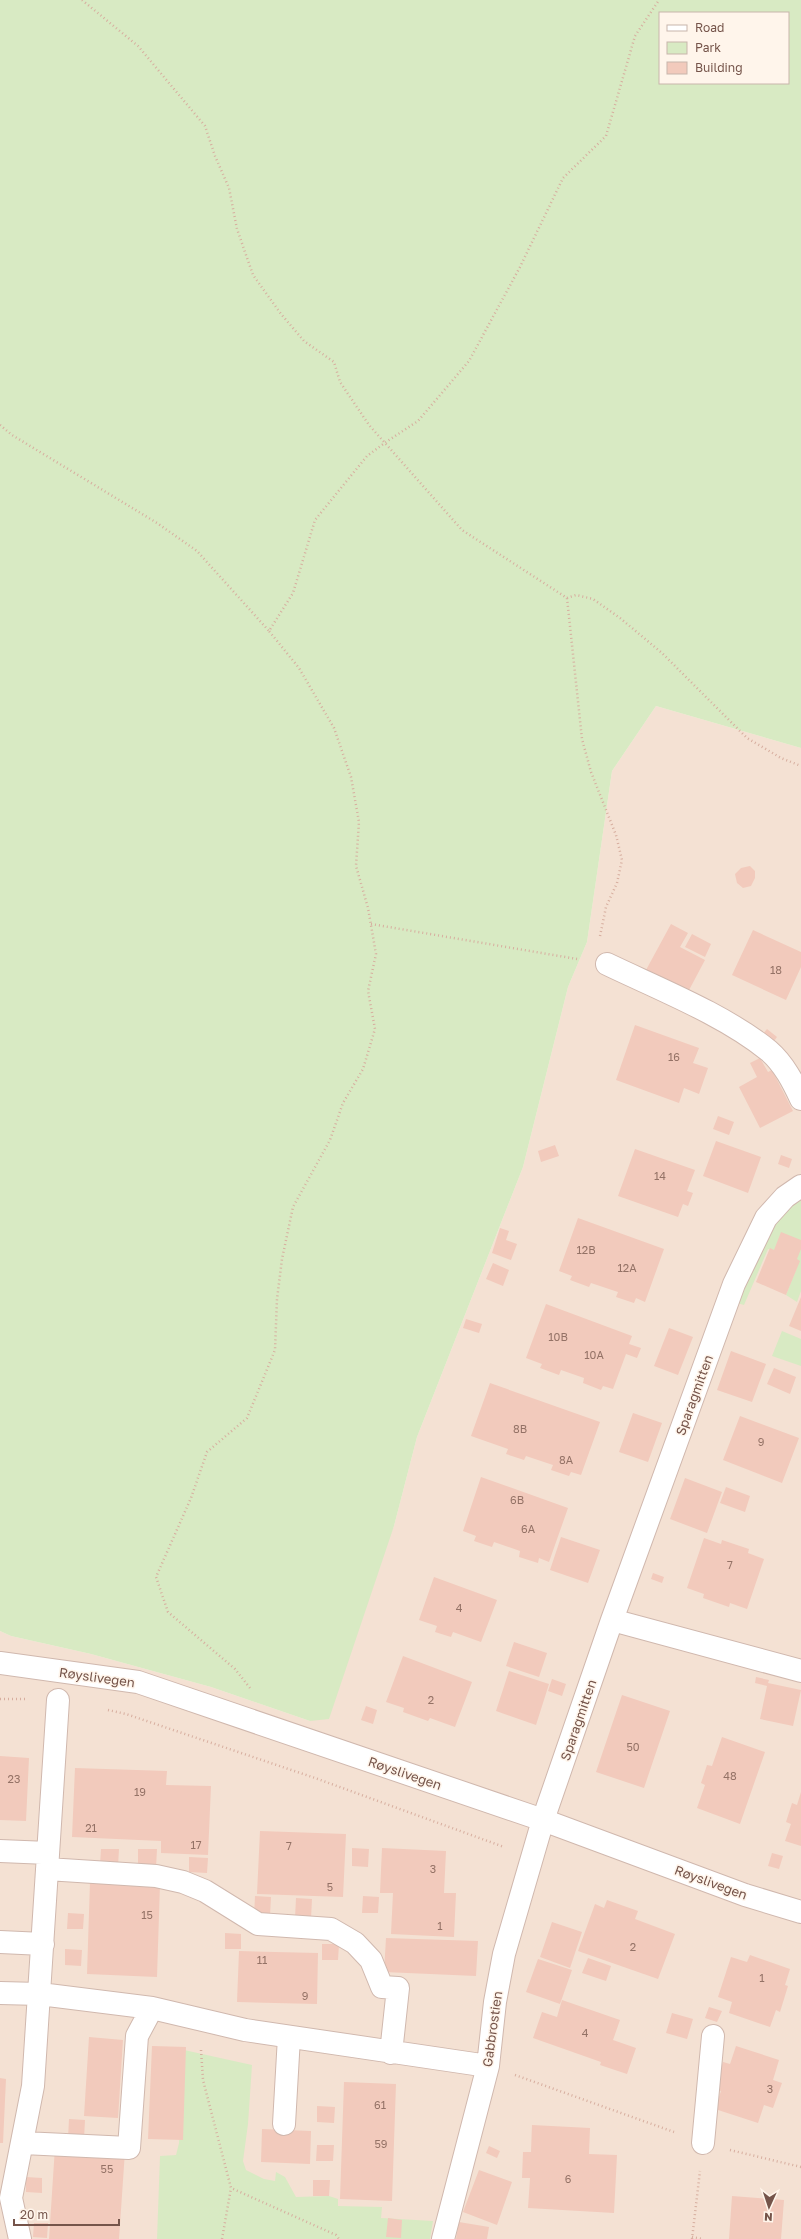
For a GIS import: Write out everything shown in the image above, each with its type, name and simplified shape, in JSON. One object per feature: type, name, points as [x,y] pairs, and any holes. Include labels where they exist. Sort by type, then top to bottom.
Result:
[{"type":"street","points":[[607,964],[717,1017],[770,1052],[791,1077],[801,1099]]},
{"type":"street","name":"Sparagmitten","points":[[543,1820],[612,1620],[734,1284],[766,1218],[785,1197],[801,1186]]},
{"type":"street","points":[[612,1620],[801,1671]]},
{"type":"street","name":"Røyslivegen","points":[[1,1663],[138,1682],[543,1820],[745,1895],[801,1912]]},
{"type":"street","points":[[20,2239],[6,2198],[22,2148],[33,2086],[58,1700]]},
{"type":"street","name":"Gabbrostien","points":[[443,2239],[488,2066],[495,2002],[504,1954],[516,1908],[533,1857],[543,1820]]},
{"type":"street","points":[[0,1851],[48,1861],[156,1876],[183,1882],[205,1891],[258,1924],[331,1929],[355,1942],[371,1960],[382,1987],[398,1988],[391,2052]]},
{"type":"street","points":[[0,1942],[43,1944]]},
{"type":"street","points":[[0,1993],[40,1994],[152,2008],[245,2030],[488,2066]]},
{"type":"street","points":[[0,2163],[22,2148],[129,2148],[137,2036],[152,2008]]},
{"type":"street","points":[[703,2143],[713,2036]]},
{"type":"street","points":[[284,2124],[289,2037]]},
{"type":"path","points":[[82,0],[138,46],[205,126],[229,188],[237,229],[253,274],[281,314],[304,342],[334,362],[340,382],[369,425],[386,442],[431,497],[462,530],[567,598]]},
{"type":"path","points":[[269,631],[293,594],[315,520],[367,456],[418,421],[469,361],[520,267],[563,178],[606,136],[634,36],[659,0]]},
{"type":"path","points":[[0,425],[12,435],[157,523],[197,551],[269,631],[299,668],[334,728],[351,776],[359,822],[356,866],[371,924],[376,954],[368,992],[375,1029],[363,1069],[343,1103],[330,1140],[293,1207],[281,1272],[275,1350],[247,1418],[207,1452],[191,1498],[156,1577],[168,1612],[235,1669],[255,1694],[252,1721],[243,1754]]},
{"type":"path","points":[[567,598],[576,595],[593,599],[620,618],[662,653],[748,738],[781,758],[801,766]]},
{"type":"path","points":[[567,598],[582,739],[592,772],[616,835],[622,860],[617,884],[606,907],[597,950],[607,964]]},
{"type":"path","points":[[371,924],[607,964]]},
{"type":"path","points":[[0,1699],[58,1700]]},
{"type":"path","points":[[104,1709],[126,1714],[243,1754],[533,1857]]},
{"type":"path","points":[[200,2020],[203,2080],[231,2188],[222,2239]]},
{"type":"path","points":[[488,2066],[703,2143],[801,2167]]},
{"type":"path","points":[[702,2239],[692,2238],[703,2143]]},
{"type":"path","points":[[231,2188],[336,2235],[339,2239]]},
{"type":"shaded area","points":[[656,706],[801,748],[801,2239],[0,2239],[0,1631],[11,1636],[91,1654],[211,1687],[310,1721],[394,1526],[417,1437],[523,1167],[568,987],[587,942],[612,771]]},
{"type":"green space","points":[[0,0],[801,0],[801,748],[656,706],[612,771],[587,942],[568,987],[523,1167],[417,1437],[394,1526],[329,1719],[310,1721],[211,1687],[91,1654],[11,1636],[0,1631]]},
{"type":"green space","points":[[801,1197],[801,1291],[797,1302],[786,1295],[799,1262],[768,1249],[744,1305],[737,1303],[768,1235],[782,1214]]},
{"type":"green space","points":[[782,1331],[801,1339],[801,1366],[772,1356]]},
{"type":"green space","points":[[184,2050],[252,2065],[248,2124],[243,2161],[246,2170],[264,2179],[275,2181],[276,2172],[285,2177],[296,2197],[329,2196],[338,2199],[338,2206],[382,2207],[381,2218],[433,2221],[430,2239],[157,2239],[160,2156],[176,2155],[179,2143]]},
{"type":"building","points":[[750,866],[755,871],[755,878],[751,886],[743,888],[737,883],[735,874],[741,868]]},
{"type":"building","points":[[671,924],[688,933],[680,947],[705,960],[688,992],[646,970]]},
{"type":"building","points":[[753,930],[801,952],[801,967],[786,1000],[732,975]]},
{"type":"building","points":[[692,934],[711,944],[705,957],[685,947]]},
{"type":"building","points":[[635,1025],[699,1048],[693,1063],[708,1068],[699,1094],[684,1088],[679,1103],[616,1080]]},
{"type":"building","points":[[767,1029],[777,1037],[774,1041],[763,1034]]},
{"type":"building","points":[[760,1058],[768,1072],[772,1070],[793,1111],[760,1128],[739,1087],[757,1077],[750,1063]]},
{"type":"building","points":[[718,1116],[734,1122],[729,1135],[713,1129]]},
{"type":"building","points":[[716,1141],[761,1157],[748,1193],[703,1176]]},
{"type":"building","points":[[555,1145],[559,1156],[541,1162],[538,1151]]},
{"type":"building","points":[[635,1149],[695,1170],[687,1191],[693,1193],[688,1206],[683,1204],[678,1217],[618,1196]]},
{"type":"building","points":[[781,1155],[792,1159],[789,1168],[778,1164]]},
{"type":"building","points":[[578,1218],[664,1249],[645,1302],[636,1298],[634,1303],[616,1297],[618,1292],[591,1283],[589,1287],[570,1280],[572,1276],[559,1271]]},
{"type":"building","points":[[500,1228],[509,1231],[506,1240],[517,1244],[511,1260],[492,1253]]},
{"type":"building","points":[[781,1232],[801,1240],[801,1249],[797,1259],[800,1261],[786,1295],[756,1282],[770,1248],[774,1250]]},
{"type":"building","points":[[493,1263],[509,1270],[503,1286],[486,1279]]},
{"type":"building","points":[[801,1297],[801,1331],[789,1326]]},
{"type":"building","points":[[546,1304],[632,1336],[629,1344],[641,1348],[637,1358],[626,1354],[613,1389],[603,1386],[601,1390],[583,1383],[584,1378],[561,1370],[559,1375],[540,1368],[542,1364],[526,1358]]},
{"type":"building","points":[[466,1319],[482,1324],[479,1333],[463,1328]]},
{"type":"building","points":[[669,1328],[693,1337],[678,1375],[654,1366]]},
{"type":"building","points":[[731,1351],[766,1364],[752,1402],[717,1390]]},
{"type":"building","points":[[774,1368],[796,1377],[790,1394],[767,1384]]},
{"type":"building","points":[[490,1383],[600,1422],[581,1475],[571,1472],[569,1476],[551,1470],[553,1465],[526,1456],[524,1460],[506,1454],[508,1449],[471,1436]]},
{"type":"building","points":[[633,1413],[662,1423],[648,1462],[619,1452]]},
{"type":"building","points":[[740,1416],[799,1438],[782,1483],[723,1460]]},
{"type":"building","points":[[481,1477],[568,1508],[549,1562],[539,1558],[538,1563],[519,1557],[520,1551],[494,1542],[492,1547],[474,1541],[476,1536],[463,1531]]},
{"type":"building","points":[[685,1478],[722,1492],[707,1533],[670,1519]]},
{"type":"building","points":[[726,1487],[750,1496],[745,1512],[720,1503]]},
{"type":"building","points":[[561,1537],[600,1550],[588,1583],[550,1570]]},
{"type":"building","points":[[704,1538],[721,1544],[722,1540],[749,1549],[748,1553],[764,1559],[747,1609],[730,1603],[729,1607],[703,1598],[704,1594],[687,1588]]},
{"type":"building","points":[[653,1573],[664,1577],[662,1583],[651,1579]]},
{"type":"building","points":[[434,1577],[497,1600],[481,1642],[453,1632],[451,1637],[435,1632],[437,1626],[419,1620]]},
{"type":"building","points":[[514,1642],[547,1653],[539,1677],[506,1666]]},
{"type":"building","points":[[403,1656],[472,1682],[455,1727],[430,1718],[428,1721],[403,1712],[404,1708],[386,1702]]},
{"type":"building","points":[[509,1671],[549,1684],[536,1725],[496,1711]]},
{"type":"building","points":[[756,1677],[769,1680],[768,1683],[801,1690],[793,1726],[760,1719],[767,1686],[755,1683]]},
{"type":"building","points":[[552,1679],[566,1684],[562,1696],[548,1691]]},
{"type":"building","points":[[622,1695],[670,1711],[644,1788],[596,1772]]},
{"type":"building","points":[[366,1706],[377,1710],[373,1724],[361,1720]]},
{"type":"building","points":[[722,1737],[765,1752],[740,1824],[697,1808],[705,1785],[701,1783],[707,1765],[712,1766]]},
{"type":"building","points":[[0,1756],[29,1758],[26,1821],[0,1820]]},
{"type":"building","points":[[75,1768],[167,1771],[166,1785],[211,1786],[208,1855],[161,1853],[161,1841],[72,1837]]},
{"type":"building","points":[[801,1792],[801,1846],[785,1841],[791,1824],[786,1822],[792,1803],[797,1805]]},
{"type":"building","points":[[260,1831],[346,1834],[343,1897],[257,1894]]},
{"type":"building","points":[[352,1848],[369,1849],[368,1867],[352,1866]]},
{"type":"building","points":[[382,1848],[446,1851],[444,1893],[456,1893],[454,1937],[391,1934],[393,1893],[380,1893]]},
{"type":"building","points":[[101,1849],[119,1849],[118,1866],[100,1865]]},
{"type":"building","points":[[138,1849],[157,1849],[156,1868],[138,1867]]},
{"type":"building","points":[[772,1853],[783,1856],[779,1869],[768,1866]]},
{"type":"building","points":[[189,1857],[208,1858],[207,1873],[189,1872]]},
{"type":"building","points":[[90,1882],[160,1884],[157,1977],[87,1974]]},
{"type":"building","points":[[255,1896],[271,1897],[270,1916],[254,1916]]},
{"type":"building","points":[[363,1896],[379,1897],[378,1913],[362,1913]]},
{"type":"building","points":[[296,1898],[312,1899],[311,1919],[295,1918]]},
{"type":"building","points":[[607,1900],[638,1911],[635,1919],[675,1934],[658,1979],[578,1951],[595,1904],[604,1908]]},
{"type":"building","points":[[68,1913],[84,1914],[83,1929],[67,1929]]},
{"type":"building","points":[[552,1922],[582,1932],[570,1968],[540,1957]]},
{"type":"building","points":[[225,1933],[241,1934],[241,1949],[225,1949]]},
{"type":"building","points":[[386,1938],[478,1941],[476,1976],[384,1972]]},
{"type":"building","points":[[322,1944],[339,1944],[338,1960],[322,1960]]},
{"type":"building","points":[[65,1949],[82,1950],[81,1966],[65,1965]]},
{"type":"building","points":[[239,1951],[318,1953],[317,2004],[237,2002]]},
{"type":"building","points":[[750,1955],[790,1969],[785,1985],[788,1986],[780,2012],[776,2010],[770,2027],[729,2013],[732,2002],[718,1997],[731,1957],[747,1962]]},
{"type":"building","points":[[588,1958],[611,1966],[606,1981],[582,1973]]},
{"type":"building","points":[[538,1959],[572,1970],[560,2004],[526,1992]]},
{"type":"building","points":[[562,2000],[620,2020],[613,2040],[636,2048],[627,2074],[600,2065],[601,2062],[533,2038],[542,2012],[557,2017]]},
{"type":"building","points":[[709,2007],[722,2011],[717,2022],[705,2018]]},
{"type":"building","points":[[672,2013],[693,2019],[687,2039],[666,2033]]},
{"type":"building","points":[[89,2037],[123,2040],[118,2118],[84,2116]]},
{"type":"building","points":[[152,2046],[186,2047],[183,2140],[148,2139]]},
{"type":"building","points":[[736,2046],[779,2060],[773,2080],[782,2083],[773,2108],[764,2105],[758,2123],[715,2109],[721,2091],[714,2089],[723,2062],[730,2064]]},
{"type":"building","points":[[0,2078],[6,2079],[3,2143],[0,2143]]},
{"type":"building","points":[[344,2082],[396,2084],[392,2201],[340,2199]]},
{"type":"building","points":[[317,2106],[335,2107],[334,2123],[317,2122]]},
{"type":"building","points":[[69,2119],[85,2120],[84,2139],[68,2138]]},
{"type":"building","points":[[532,2125],[590,2128],[589,2154],[617,2155],[614,2213],[528,2208],[530,2178],[522,2178],[523,2152],[531,2152]]},
{"type":"building","points":[[262,2129],[311,2131],[310,2164],[261,2162]]},
{"type":"building","points":[[317,2145],[334,2145],[333,2161],[316,2161]]},
{"type":"building","points":[[489,2146],[500,2151],[497,2158],[486,2153]]},
{"type":"building","points":[[55,2147],[125,2151],[119,2239],[49,2239]]},
{"type":"building","points":[[479,2170],[512,2182],[497,2225],[463,2212]]},
{"type":"building","points":[[26,2177],[42,2178],[42,2193],[26,2192]]},
{"type":"building","points":[[313,2180],[330,2180],[329,2196],[313,2196]]},
{"type":"building","points":[[732,2196],[784,2200],[781,2239],[729,2239]]},
{"type":"building","points":[[388,2218],[402,2220],[401,2238],[386,2237]]},
{"type":"building","points":[[459,2222],[489,2227],[487,2239],[456,2239]]},
{"type":"building","points":[[34,2223],[48,2223],[47,2238],[33,2237]]}]
